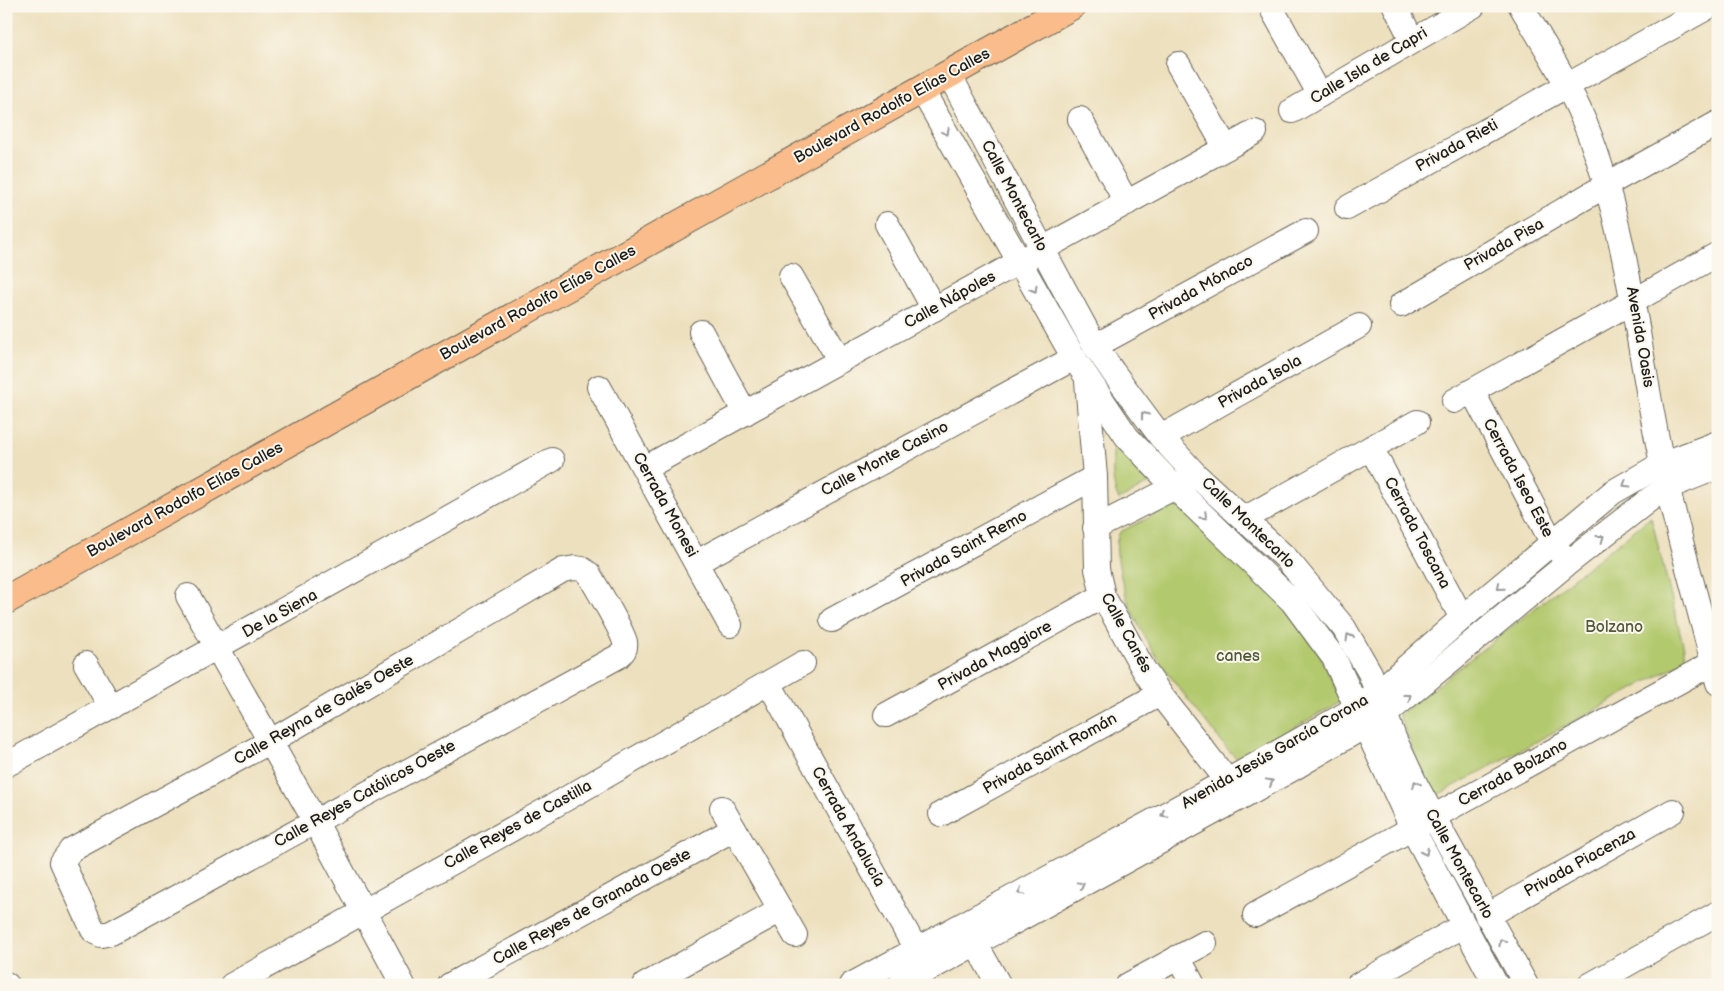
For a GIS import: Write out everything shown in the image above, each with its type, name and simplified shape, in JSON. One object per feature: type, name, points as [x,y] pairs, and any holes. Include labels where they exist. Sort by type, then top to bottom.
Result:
[{"type":"main road","name":"Boulevard Rodolfo Elías Calles","points":[[6,600],[1071,6]]},
{"type":"street","points":[[1395,6],[1412,40]]},
{"type":"street","name":"Calle Isla de Capri","points":[[1292,111],[1473,6]]},
{"type":"street","name":"Avenida Oasis","points":[[1521,6],[1566,85],[1590,134],[1606,185],[1634,299],[1662,464],[1692,588],[1716,668]]},
{"type":"street","name":"Privada Rieti","points":[[1347,208],[1710,6]]},
{"type":"street","points":[[1273,11],[1320,95]]},
{"type":"street","points":[[1178,64],[1226,148]]},
{"type":"street","name":"Calle Montecarlo","points":[[949,74],[1095,346],[1161,437],[1196,475],[1286,558],[1331,611],[1370,673],[1401,753],[1433,817],[1526,985]]},
{"type":"street","name":"Calle Montecarlo","points":[[922,90],[1074,358],[1127,437],[1175,488],[1298,609],[1334,658],[1412,828],[1496,985]]},
{"type":"street","points":[[1080,119],[1127,203]]},
{"type":"street","name":"Privada Pisa","points":[[1401,305],[1606,185],[1718,123]]},
{"type":"street","name":"Calle Nápoles","points":[[644,468],[1255,132]]},
{"type":"street","points":[[887,224],[934,309]]},
{"type":"street","name":"Privada Mónaco","points":[[1095,346],[1306,231]]},
{"type":"street","name":"Cerrada Iseo Este","points":[[1568,563],[1554,544],[1463,396],[1634,299],[1718,254]]},
{"type":"street","points":[[791,276],[840,361]]},
{"type":"street","name":"Privada Isola","points":[[1161,437],[1360,326]]},
{"type":"street","points":[[700,332],[745,413]]},
{"type":"street","name":"Calle Monte Casino","points":[[697,562],[1074,358]]},
{"type":"street","name":"Calle Canés","points":[[1087,379],[1095,477],[1097,569],[1103,596],[1144,670],[1160,694],[1235,789]]},
{"type":"street","name":"Cerrada Monesi","points":[[599,386],[730,625]]},
{"type":"street","points":[[1244,519],[1417,422]]},
{"type":"street","name":"Avenida Jesús García Corona","points":[[1382,703],[1462,618],[1554,544],[1613,492],[1662,464],[1718,443]]},
{"type":"street","name":"Cerrada Toscana","points":[[1371,448],[1462,618]]},
{"type":"street","name":"De la Siena","points":[[6,765],[219,648],[552,460]]},
{"type":"street","name":"Avenida Jesús García Corona","points":[[900,985],[975,943],[1382,703],[1668,487],[1718,466]]},
{"type":"street","points":[[1095,528],[1175,488],[1196,475]]},
{"type":"street","name":"Privada Saint Remo","points":[[832,620],[1095,477]]},
{"type":"street","name":"Calle Reyna de Galés Oeste","points":[[111,933],[101,935],[93,930],[62,862],[71,850],[271,741],[563,570],[582,569],[588,574]]},
{"type":"street","name":"Calle Reyes Católicos Oeste","points":[[111,933],[619,656],[624,652],[626,644],[588,574]]},
{"type":"street","points":[[188,596],[271,741],[403,985]]},
{"type":"street","name":"Privada Maggiore","points":[[886,715],[1103,596]]},
{"type":"street","name":"Calle Reyes de Castilla","points":[[232,985],[803,663]]},
{"type":"street","points":[[86,664],[111,707]]},
{"type":"street","name":"Cerrada Bolzano","points":[[1256,915],[1412,828],[1716,668]]},
{"type":"street","name":"Cerrada Andalucía","points":[[769,683],[928,970]]},
{"type":"street","name":"Privada Saint Román","points":[[940,814],[1160,694]]},
{"type":"street","name":"Avenida Jesús García Corona","points":[[851,985],[916,948],[1235,789]]},
{"type":"street","points":[[722,808],[795,935]]},
{"type":"street","name":"Privada Piacenza","points":[[1487,916],[1673,810]]},
{"type":"street","name":"Calle Reyes de Granada Oeste","points":[[450,985],[734,829]]},
{"type":"street","points":[[645,985],[781,910]]},
{"type":"street","points":[[1590,985],[1718,913]]},
{"type":"street","points":[[1358,985],[1463,926]]},
{"type":"street","points":[[975,943],[999,985]]},
{"type":"street","points":[[1128,985],[1205,943]]},
{"type":"street","points":[[1178,957],[1193,985]]},
{"type":"green space","points":[[1116,445],[1123,445],[1150,483],[1119,500],[1116,494],[1113,475],[1113,449]]},
{"type":"green space","name":"canes","points":[[1176,507],[1183,510],[1271,591],[1319,653],[1341,701],[1239,760],[1221,742],[1178,687],[1152,649],[1131,609],[1124,588],[1116,549],[1120,532],[1168,508]]},
{"type":"green space","name":"Bolzano","points":[[1651,517],[1687,660],[1432,798],[1399,715]]}]
